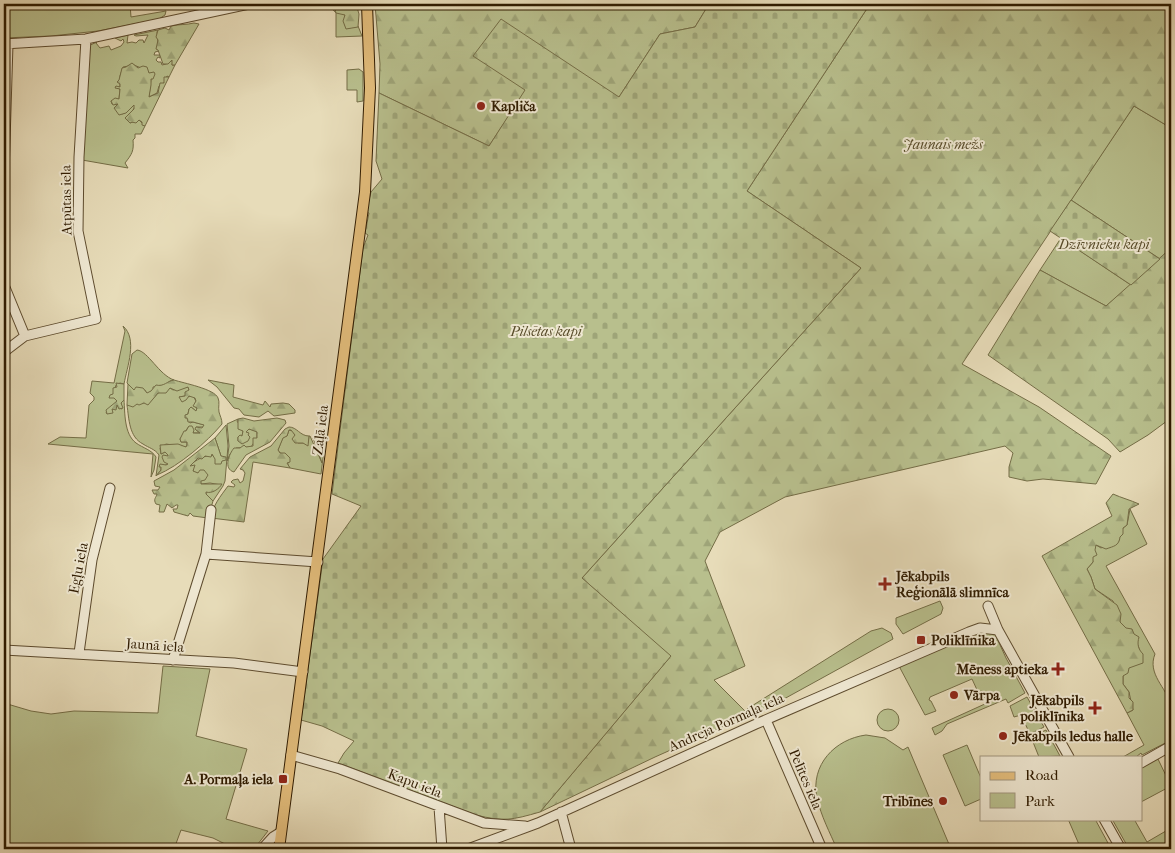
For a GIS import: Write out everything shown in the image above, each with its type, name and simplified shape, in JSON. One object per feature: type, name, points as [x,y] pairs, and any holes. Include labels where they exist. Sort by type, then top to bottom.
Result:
[{"type":"main road","name":"Zaļā iela","points":[[279,849],[304,672],[364,192],[370,88],[367,4]]},
{"type":"street","points":[[4,174],[6,44],[86,39],[249,4]]},
{"type":"street","name":"Atpūtas iela","points":[[4,352],[25,336],[96,319],[78,231],[78,157],[86,39]]},
{"type":"street","points":[[4,285],[25,336]]},
{"type":"street","name":"Egļu iela","points":[[79,653],[92,560],[110,488]]},
{"type":"street","points":[[173,660],[206,554],[211,510]]},
{"type":"street","points":[[206,554],[318,562]]},
{"type":"street","points":[[988,606],[998,630],[1068,756]]},
{"type":"street","name":"Andreja Pormaļa iela","points":[[468,849],[530,826],[766,720],[969,632],[980,628],[998,630]]},
{"type":"street","name":"Jaunā iela","points":[[4,650],[234,663],[304,672]]},
{"type":"street","name":"Pelītes iela","points":[[766,720],[822,849]]},
{"type":"street","points":[[1142,762],[1171,746]]},
{"type":"street","name":"Kapu iela","points":[[292,754],[340,769],[484,823],[506,826],[530,826]]},
{"type":"street","points":[[439,807],[442,849]]},
{"type":"street","points":[[561,812],[571,849]]},
{"type":"street","points":[[1105,820],[1121,849]]},
{"type":"street","points":[[262,849],[273,836],[281,832]]},
{"type":"green space","points":[[4,4],[130,4],[131,17],[166,11],[165,15],[159,19],[98,31],[4,38]]},
{"type":"green space","points":[[328,4],[335,4],[335,10],[345,15],[345,26],[349,28],[358,26],[362,36],[336,37],[336,13]]},
{"type":"green space","points":[[335,4],[356,4],[359,14],[358,27],[346,29],[343,21],[345,15],[336,13]]},
{"type":"green space","points":[[375,4],[709,4],[695,27],[660,34],[619,97],[526,90],[489,146],[379,93],[380,64]]},
{"type":"green space","name":"Pilsētas kapi","points":[[709,4],[870,4],[747,191],[861,268],[582,578],[671,656],[540,812],[508,819],[494,819],[476,815],[338,763],[354,741],[322,726],[301,720],[323,559],[361,506],[332,494],[363,248],[368,235],[365,233],[369,213],[366,212],[371,192],[382,179],[376,161],[379,93],[489,146],[525,90],[473,56],[501,19],[619,97],[660,34],[695,27]]},
{"type":"green space","name":"Jaunais mežs","points":[[870,4],[1171,4],[1171,128],[1134,106],[962,364],[1039,407],[1111,456],[1096,484],[1043,479],[1027,481],[1009,477],[1009,467],[1013,453],[1005,446],[785,497],[720,532],[705,561],[745,666],[714,680],[749,715],[540,812],[670,657],[582,578],[861,268],[747,191]]},
{"type":"green space","points":[[199,24],[175,65],[172,65],[172,60],[168,64],[163,64],[156,49],[158,30],[165,28],[169,30],[171,26]]},
{"type":"green space","points":[[158,30],[159,51],[155,52],[154,55],[160,55],[160,58],[158,57],[156,60],[161,62],[162,65],[173,60],[172,65],[175,65],[169,77],[167,76],[164,83],[159,86],[157,93],[149,97],[151,79],[148,71],[134,65],[123,67],[120,76],[120,87],[115,87],[120,89],[119,99],[111,101],[112,104],[118,104],[116,110],[122,114],[133,105],[137,91],[139,100],[127,120],[130,123],[139,120],[145,126],[141,134],[135,134],[132,152],[125,163],[128,168],[82,160],[88,46],[97,42],[100,48],[109,46],[111,50],[121,46],[124,42],[123,39],[121,41],[115,38],[128,35],[127,43],[136,43],[139,40],[143,40],[144,43],[148,35],[134,35]]},
{"type":"green space","points":[[132,63],[138,68],[147,67],[149,73],[154,72],[155,74],[153,79],[151,79],[149,97],[158,93],[160,83],[164,83],[164,77],[169,77],[145,126],[139,120],[136,123],[130,123],[125,118],[134,109],[134,105],[126,113],[119,115],[114,108],[118,104],[113,105],[111,101],[115,98],[119,99],[120,89],[115,88],[116,86],[120,87],[120,84],[117,82],[122,68]]},
{"type":"green space","points":[[359,69],[363,72],[363,101],[357,102],[357,90],[347,90],[347,70]]},
{"type":"green space","points":[[1134,106],[1171,128],[1171,248],[1160,259],[1071,200]]},
{"type":"green space","name":"Dzīvnieku kapi","points":[[1071,200],[1160,259],[1131,285],[1050,231]]},
{"type":"green space","points":[[1061,238],[1131,285],[1106,306],[1040,270]]},
{"type":"green space","points":[[1171,248],[1171,418],[1120,452],[1108,439],[988,355],[1040,270],[1106,306]]},
{"type":"green space","points":[[123,326],[130,338],[129,362],[124,384],[116,385],[113,395],[117,401],[106,412],[107,414],[117,405],[122,409],[121,401],[124,400],[129,434],[136,443],[153,454],[48,444],[60,437],[86,438],[89,405],[94,400],[90,393],[92,381],[114,383],[125,331]]},
{"type":"green space","points":[[137,350],[145,354],[163,373],[174,380],[165,385],[153,387],[153,390],[147,394],[145,390],[134,390],[127,383],[132,354]]},
{"type":"green space","points":[[174,380],[205,389],[216,395],[219,400],[222,424],[192,453],[157,475],[161,470],[160,464],[168,464],[164,462],[162,457],[163,455],[168,455],[165,452],[161,454],[160,445],[178,444],[186,447],[187,442],[181,442],[180,439],[184,431],[189,426],[192,426],[193,433],[200,433],[195,429],[196,427],[202,428],[204,425],[188,422],[187,418],[185,418],[191,407],[196,411],[197,408],[193,406],[196,401],[195,398],[189,396],[182,402],[179,397],[185,396],[185,392],[189,390],[188,387],[177,391],[170,388],[166,393],[158,393],[148,405],[144,403],[133,407],[127,405],[128,384],[134,390],[136,387],[143,388],[147,393],[156,385]]},
{"type":"green space","points":[[208,380],[234,385],[233,397],[263,405],[265,401],[270,407],[271,404],[289,404],[295,410],[295,413],[274,416],[268,411],[259,417],[244,415],[239,409],[234,408],[217,387]]},
{"type":"green space","points":[[116,383],[124,384],[124,400],[121,403],[123,408],[119,409],[117,405],[116,410],[112,409],[113,413],[107,414],[106,410],[117,401],[114,398],[109,398],[113,394],[113,388],[117,387]]},
{"type":"green space","points":[[188,387],[189,390],[185,396],[179,397],[193,396],[196,401],[194,406],[197,408],[196,411],[191,407],[189,409],[187,418],[190,423],[205,425],[204,427],[196,427],[196,430],[200,433],[193,433],[189,426],[180,439],[181,442],[187,442],[186,447],[166,444],[160,448],[161,454],[165,452],[169,456],[167,456],[168,464],[161,467],[156,476],[159,455],[135,437],[130,427],[127,405],[150,402],[158,393],[170,388],[173,390]]},
{"type":"green space","points":[[243,418],[254,421],[277,418],[285,420],[286,423],[270,442],[246,455],[234,472],[228,465],[229,457],[234,448],[240,448],[244,445],[246,447],[253,446],[253,438],[257,438],[257,432],[249,429],[246,432],[249,433],[250,437],[248,441],[242,444],[238,441],[238,437],[242,436],[243,431],[238,429],[238,419]]},
{"type":"green space","points":[[238,419],[237,421],[243,431],[242,436],[238,437],[238,441],[248,435],[246,432],[249,429],[257,431],[257,438],[251,447],[236,448],[230,454],[227,461],[229,446],[227,424]]},
{"type":"green space","points":[[226,425],[228,446],[225,481],[213,501],[206,494],[206,491],[212,491],[221,485],[201,484],[198,473],[194,472],[190,465],[204,457],[212,455],[221,456],[215,438]]},
{"type":"green space","points":[[289,427],[294,428],[303,435],[309,436],[308,446],[303,443],[295,443],[292,439],[295,435],[289,430],[278,450],[290,458],[290,462],[287,463],[290,468],[253,462],[244,522],[211,518],[215,505],[228,486],[234,487],[235,485],[231,482],[238,479],[240,483],[243,481],[245,473],[240,469],[250,457],[271,446],[285,429]]},
{"type":"green space","points":[[289,430],[293,431],[298,443],[308,443],[310,436],[322,463],[313,438],[325,442],[321,474],[290,468],[287,455],[280,453],[278,450],[283,437],[287,436]]},
{"type":"green space","points":[[215,438],[221,456],[226,457],[226,460],[222,461],[221,464],[215,464],[212,454],[211,457],[198,458],[190,466],[195,465],[193,471],[198,473],[200,470],[204,470],[208,475],[205,480],[201,481],[201,484],[222,484],[215,491],[206,492],[213,501],[208,518],[193,516],[190,513],[188,516],[174,512],[173,509],[177,509],[178,505],[172,508],[167,504],[164,512],[159,512],[160,505],[156,504],[155,501],[157,494],[154,494],[152,490],[158,490],[160,487],[155,486],[154,481],[174,470]]},
{"type":"green space","points":[[153,454],[156,457],[151,477]]},
{"type":"green space","points":[[1113,494],[1139,504],[1129,509],[1127,525],[1123,528],[1123,534],[1117,544],[1106,549],[1096,545],[1097,555],[1093,557],[1093,562],[1087,569],[1095,589],[1117,605],[1121,614],[1120,622],[1126,628],[1132,629],[1134,634],[1139,637],[1138,646],[1143,654],[1143,663],[1129,668],[1128,673],[1123,676],[1123,684],[1129,692],[1129,698],[1133,702],[1133,710],[1127,713],[1042,556],[1112,516],[1106,503]]},
{"type":"green space","points":[[1130,509],[1147,544],[1106,566],[1155,654],[1153,668],[1169,698],[1172,709],[1171,740],[1137,756],[1125,756],[1144,745],[1127,713],[1133,710],[1129,692],[1123,684],[1123,676],[1140,651],[1137,643],[1120,622],[1113,601],[1095,589],[1087,569],[1093,562],[1092,557],[1096,545],[1101,548],[1120,537],[1123,528],[1127,525]]},
{"type":"green space","points":[[940,601],[943,608],[941,614],[903,634],[896,624],[896,618]]},
{"type":"green space","points":[[882,628],[891,633],[893,639],[753,716],[747,709],[871,631]]},
{"type":"green space","points":[[981,632],[995,634],[1025,693],[1008,703],[1006,699],[947,724],[942,731],[935,735],[932,728],[987,703],[982,691],[978,692],[972,679],[930,697],[929,700],[936,711],[925,715],[900,668],[901,665]]},
{"type":"green space","points":[[163,666],[210,669],[196,736],[247,749],[226,819],[268,831],[254,849],[235,849],[213,838],[181,830],[174,849],[117,849],[117,845],[4,845],[4,703],[31,711],[51,714],[74,711],[158,713]]},
{"type":"green space","points":[[1027,697],[1044,727],[1030,734],[1021,715],[1014,717],[1010,706]]},
{"type":"green space","points":[[888,709],[896,712],[899,720],[896,728],[888,731],[880,728],[877,720],[880,712]]},
{"type":"green space","points":[[1046,730],[1060,756],[1039,756],[1031,737]]},
{"type":"green space","points":[[866,735],[885,738],[903,750],[908,747],[951,849],[837,849],[817,798],[817,775],[827,756],[835,748],[844,742]]},
{"type":"green space","points":[[967,745],[980,776],[980,799],[965,806],[943,755]]},
{"type":"green space","points":[[1157,757],[1171,786],[1142,801],[1142,764]]},
{"type":"green space","points":[[1068,820],[1096,820],[1108,843],[1095,849],[1081,849]]},
{"type":"green space","points":[[1113,820],[1135,820],[1147,842],[1171,828],[1171,849],[1129,849]]},
{"type":"place","name":"Kapliča","points":[[481,106]]},
{"type":"place","name":"Jēkabpils Reģionālā slimnīca","points":[[885,584]]},
{"type":"place","name":"Poliklīnika","points":[[921,640]]},
{"type":"place","name":"Mēness aptieka","points":[[1058,669]]},
{"type":"place","name":"Vārpa","points":[[954,695]]},
{"type":"place","name":"Jēkabpils poliklīnika","points":[[1095,708]]},
{"type":"place","name":"Jēkabpils ledus halle","points":[[1003,736]]},
{"type":"place","name":"A. Pormaļa iela","points":[[283,779]]},
{"type":"place","name":"Tribīnes","points":[[943,801]]}]
